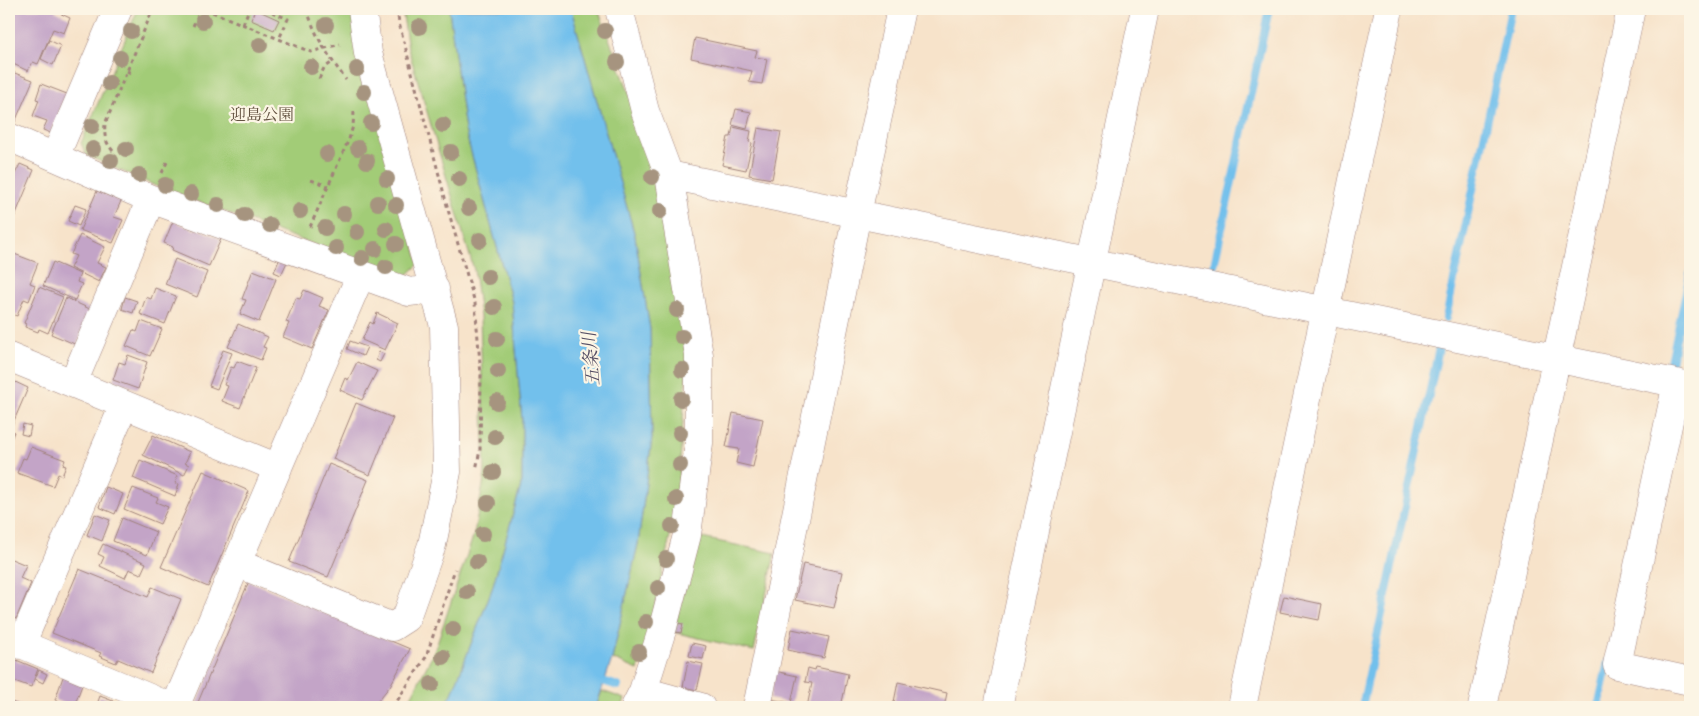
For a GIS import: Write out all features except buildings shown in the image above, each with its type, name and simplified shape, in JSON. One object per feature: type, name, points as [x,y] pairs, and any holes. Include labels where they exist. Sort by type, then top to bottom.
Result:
[{"type":"street","points":[[54,157],[118,9]]},
{"type":"street","points":[[237,563],[392,627],[406,618],[432,545],[447,472],[444,326],[368,53],[362,9]]},
{"type":"street","points":[[619,9],[645,111],[669,175],[699,355],[699,444],[687,535],[664,627],[639,699],[701,707]]},
{"type":"street","points":[[757,707],[856,214],[901,9]]},
{"type":"street","points":[[998,707],[1145,9]]},
{"type":"street","points":[[1242,707],[1389,9]]},
{"type":"street","points":[[1482,707],[1631,9]]},
{"type":"street","points":[[9,137],[151,199],[409,292],[435,289]]},
{"type":"street","points":[[669,175],[1684,384],[1617,665],[1690,680]]},
{"type":"street","points":[[73,384],[151,199]]},
{"type":"street","points":[[175,707],[361,274]]},
{"type":"street","points":[[9,357],[278,468]]},
{"type":"street","points":[[124,405],[15,642],[171,707]]},
{"type":"path","points":[[115,154],[108,146],[104,135],[105,124],[153,9]]},
{"type":"path","points":[[193,26],[201,9]]},
{"type":"path","points":[[205,9],[311,52],[366,38]]},
{"type":"path","points":[[242,24],[249,9]]},
{"type":"path","points":[[265,9],[288,18],[279,39]]},
{"type":"path","points":[[307,9],[323,49],[347,82]]},
{"type":"path","points":[[319,79],[324,68],[333,62]]},
{"type":"path","points":[[127,71],[133,74]]},
{"type":"path","points":[[300,252],[353,126],[353,104]]},
{"type":"path","points":[[153,171],[162,174],[168,160]]},
{"type":"path","points":[[312,180],[328,186]]},
{"type":"green space","name":"迎島公園","points":[[138,9],[351,9],[419,264],[404,278],[158,187],[86,155],[81,143]]},
{"type":"green space","points":[[402,9],[449,9],[465,130],[512,302],[522,420],[522,482],[492,589],[452,694],[443,707],[403,707],[412,695],[434,652],[474,534],[485,474],[480,316],[474,270],[408,48]]},
{"type":"green space","points":[[571,9],[598,9],[649,146],[668,232],[688,352],[677,503],[652,621],[638,670],[612,659],[638,544],[652,438],[650,329],[635,236]]},
{"type":"green space","points":[[697,537],[775,553],[754,651],[673,632]]},
{"type":"green space","points":[[602,691],[625,699],[622,707],[596,707]]},
{"type":"water","name":"五条川","points":[[449,9],[571,9],[635,236],[650,329],[652,438],[638,544],[612,659],[596,707],[443,707],[452,694],[492,589],[522,482],[522,420],[512,302],[465,130]]},
{"type":"waterway","points":[[1213,270],[1269,9]]},
{"type":"waterway","points":[[1446,318],[1511,9]]},
{"type":"waterway","points":[[1670,367],[1690,274]]},
{"type":"waterway","points":[[1362,707],[1439,348]]},
{"type":"waterway","points":[[1598,707],[1608,662]]},
{"type":"waterway","points":[[596,679],[618,686]]}]
